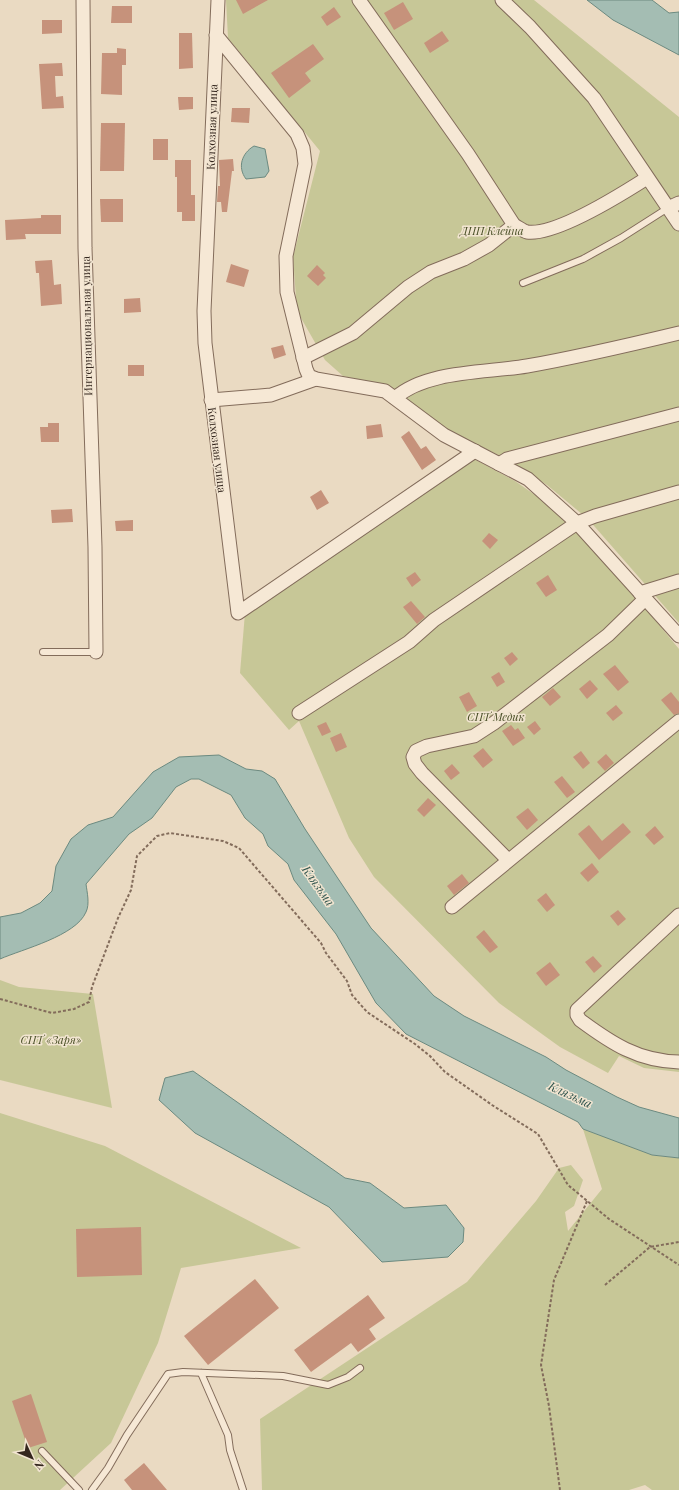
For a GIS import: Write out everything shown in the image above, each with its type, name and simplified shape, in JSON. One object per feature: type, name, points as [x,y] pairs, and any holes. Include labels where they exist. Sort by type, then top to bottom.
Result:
[{"type":"street","name":"Интернациональная улица","points":[[83,0],[85,248],[95,547],[96,652]]},
{"type":"street","name":"Колхозная улица","points":[[218,0],[204,311],[205,343],[238,613],[475,451]]},
{"type":"street","points":[[359,0],[464,148],[514,224],[526,232],[538,232],[581,216],[647,178]]},
{"type":"street","points":[[502,0],[530,27],[594,98],[619,133],[647,178],[674,205],[679,224]]},
{"type":"street","points":[[216,35],[296,134],[303,148],[305,164],[286,256],[287,292],[303,358],[309,376],[316,379],[385,391],[444,435],[528,479],[577,523],[679,636]]},
{"type":"street","points":[[303,358],[353,333],[408,287],[431,272],[464,259],[489,245],[514,224]]},
{"type":"street","points":[[395,398],[406,388],[441,378],[526,366],[631,345],[679,333]]},
{"type":"street","points":[[211,400],[270,395],[316,379]]},
{"type":"street","points":[[499,464],[521,455],[679,414]]},
{"type":"street","points":[[299,713],[408,642],[434,620],[577,523],[679,492]]},
{"type":"street","points":[[508,860],[422,772],[413,758],[416,750],[427,746],[474,736],[494,724],[608,635],[642,596],[679,581]]},
{"type":"street","points":[[452,907],[679,721]]},
{"type":"street","points":[[679,915],[578,1010],[576,1015],[580,1020],[609,1041],[641,1057],[679,1062]]},
{"type":"lane","points":[[523,283],[589,255],[621,238],[674,205]]},
{"type":"lane","points":[[43,652],[96,652]]},
{"type":"lane","points":[[92,1490],[108,1468],[127,1435],[168,1374],[202,1373],[283,1376],[328,1385],[348,1377],[360,1368]]},
{"type":"lane","points":[[202,1373],[228,1435],[230,1450],[243,1490]]},
{"type":"lane","points":[[42,1451],[79,1490]]},
{"type":"path","points":[[0,999],[52,1013],[74,1009],[89,1002],[100,966],[130,890],[137,856],[157,836],[170,833],[224,841],[239,848],[321,943],[326,953],[348,981],[352,995],[368,1012],[425,1052],[445,1072],[492,1105],[538,1134],[568,1185],[609,1220],[679,1265]]},
{"type":"path","points":[[560,1490],[549,1406],[541,1365],[554,1280],[587,1201]]},
{"type":"path","points":[[605,1284],[650,1247],[679,1242]]},
{"type":"green space","name":"ДНП Клейна","points":[[226,0],[534,0],[679,117],[679,623],[588,519],[547,485],[507,459],[452,433],[388,386],[343,376],[325,360],[297,311],[293,257],[320,151],[228,38]]},
{"type":"green space","name":"СНТ Медик","points":[[472,458],[515,481],[545,502],[576,532],[646,609],[679,649],[679,1072],[644,1068],[619,1056],[608,1073],[560,1047],[499,1003],[374,877],[349,838],[299,721],[289,730],[240,673],[245,613]]},
{"type":"green space","name":"СНТ «Заря»","points":[[0,980],[19,987],[93,994],[112,1108],[0,1080]]},
{"type":"green space","points":[[0,1113],[105,1146],[301,1248],[181,1268],[158,1343],[111,1443],[60,1490],[0,1490]]},
{"type":"green space","points":[[583,1129],[652,1155],[679,1158],[679,1490],[652,1490],[645,1485],[629,1490],[262,1490],[260,1419],[467,1282],[536,1201],[559,1168],[571,1165],[583,1180],[574,1206],[565,1212],[568,1231],[602,1189]]},
{"type":"water","points":[[587,0],[652,0],[669,13],[679,12],[679,55],[613,20]]},
{"type":"water","points":[[254,146],[265,149],[269,171],[265,177],[246,179],[241,165],[246,152]]},
{"type":"water","name":"Клязьма","points":[[219,755],[246,769],[262,771],[275,779],[305,829],[371,928],[434,996],[464,1016],[546,1057],[566,1070],[617,1097],[639,1107],[679,1118],[679,1158],[652,1155],[583,1129],[578,1122],[406,1034],[376,1003],[336,934],[294,880],[288,864],[268,846],[263,834],[245,818],[231,795],[199,779],[191,779],[176,787],[152,818],[129,834],[86,884],[88,898],[87,909],[80,920],[72,928],[48,941],[0,959],[0,917],[21,913],[40,903],[52,891],[56,866],[71,839],[88,825],[113,817],[153,772],[179,757]]},
{"type":"water","points":[[193,1071],[345,1178],[370,1183],[404,1208],[446,1205],[464,1228],[463,1242],[448,1257],[382,1262],[329,1207],[195,1133],[159,1100],[165,1078]]},
{"type":"building","points":[[236,0],[268,0],[243,14]]},
{"type":"building","points":[[403,2],[413,19],[394,30],[384,13]]},
{"type":"building","points":[[112,6],[132,6],[132,23],[111,23]]},
{"type":"building","points":[[334,7],[341,17],[327,26],[321,17]]},
{"type":"building","points":[[42,20],[62,20],[62,33],[42,34]]},
{"type":"building","points":[[442,31],[449,41],[430,53],[424,43]]},
{"type":"building","points":[[179,33],[192,33],[193,68],[179,69]]},
{"type":"building","points":[[313,44],[324,59],[305,73],[311,81],[289,98],[271,73]]},
{"type":"building","points":[[117,48],[126,49],[126,65],[122,65],[122,95],[101,94],[102,53],[117,53]]},
{"type":"building","points":[[62,63],[63,76],[55,76],[56,97],[63,96],[64,108],[42,109],[39,64]]},
{"type":"building","points":[[178,97],[193,97],[193,109],[179,110]]},
{"type":"building","points":[[232,108],[250,108],[249,123],[231,122]]},
{"type":"building","points":[[101,123],[125,123],[124,171],[100,171]]},
{"type":"building","points":[[153,139],[168,139],[168,160],[153,160]]},
{"type":"building","points":[[233,159],[234,171],[232,171],[227,212],[222,212],[221,202],[217,202],[218,186],[220,186],[219,160]]},
{"type":"building","points":[[175,160],[191,160],[191,195],[195,195],[195,221],[182,221],[182,212],[177,212],[177,177],[175,177]]},
{"type":"building","points":[[100,199],[123,199],[123,222],[101,222]]},
{"type":"building","points":[[41,215],[61,215],[61,234],[25,234],[26,239],[6,240],[5,220],[41,218]]},
{"type":"building","points":[[52,260],[54,285],[61,284],[62,304],[41,306],[39,273],[36,273],[35,261]]},
{"type":"building","points":[[231,264],[249,270],[244,287],[226,282]]},
{"type":"building","points":[[317,265],[325,273],[323,275],[326,278],[318,286],[307,276]]},
{"type":"building","points":[[140,298],[141,312],[124,313],[124,299]]},
{"type":"building","points":[[283,345],[286,355],[274,359],[271,348]]},
{"type":"building","points":[[128,365],[144,365],[144,376],[128,376]]},
{"type":"building","points":[[48,423],[59,423],[59,442],[41,442],[40,427],[48,427]]},
{"type":"building","points":[[381,424],[383,437],[367,439],[366,426]]},
{"type":"building","points":[[409,431],[421,449],[426,446],[436,460],[422,470],[401,437]]},
{"type":"building","points":[[321,490],[329,503],[317,510],[310,497]]},
{"type":"building","points":[[72,509],[73,522],[52,523],[51,510]]},
{"type":"building","points":[[133,520],[133,531],[116,531],[115,521]]},
{"type":"building","points":[[489,533],[498,540],[490,549],[482,541]]},
{"type":"building","points":[[415,572],[421,580],[412,587],[406,578]]},
{"type":"building","points":[[548,575],[557,590],[546,597],[536,583]]},
{"type":"building","points":[[411,601],[425,617],[417,624],[403,607]]},
{"type":"building","points":[[512,652],[518,659],[510,666],[504,658]]},
{"type":"building","points":[[615,665],[629,682],[618,691],[603,674]]},
{"type":"building","points":[[499,672],[505,682],[497,687],[491,677]]},
{"type":"building","points":[[590,680],[598,689],[587,699],[579,689]]},
{"type":"building","points":[[553,688],[561,697],[550,706],[542,697]]},
{"type":"building","points":[[469,692],[477,706],[467,712],[459,697]]},
{"type":"building","points":[[671,692],[679,702],[679,713],[674,715],[661,700]]},
{"type":"building","points":[[616,705],[623,713],[613,721],[606,713]]},
{"type":"building","points":[[535,721],[541,729],[534,735],[527,727]]},
{"type":"building","points":[[326,722],[331,732],[322,736],[317,726]]},
{"type":"building","points":[[511,725],[515,730],[518,728],[525,738],[513,746],[502,731]]},
{"type":"building","points":[[341,733],[347,747],[336,752],[330,738]]},
{"type":"building","points":[[483,748],[493,760],[483,768],[473,756]]},
{"type":"building","points":[[581,751],[590,763],[583,769],[573,757]]},
{"type":"building","points":[[606,754],[614,763],[605,771],[597,762]]},
{"type":"building","points":[[452,764],[460,773],[451,780],[444,771]]},
{"type":"building","points":[[562,776],[575,792],[567,798],[554,782]]},
{"type":"building","points":[[428,798],[436,805],[424,817],[417,810]]},
{"type":"building","points":[[528,808],[538,820],[527,830],[516,817]]},
{"type":"building","points":[[623,823],[631,832],[599,860],[578,834],[589,825],[602,841]]},
{"type":"building","points":[[655,826],[664,837],[654,845],[645,835]]},
{"type":"building","points":[[592,863],[599,872],[588,882],[580,873]]},
{"type":"building","points":[[462,874],[469,883],[454,895],[447,886]]},
{"type":"building","points":[[546,893],[555,905],[547,912],[537,900]]},
{"type":"building","points":[[618,910],[626,919],[618,926],[610,916]]},
{"type":"building","points":[[484,930],[498,947],[490,953],[476,937]]},
{"type":"building","points":[[593,956],[602,966],[594,973],[585,962]]},
{"type":"building","points":[[550,962],[560,975],[546,986],[536,973]]},
{"type":"building","points":[[141,1227],[142,1275],[77,1277],[76,1229]]},
{"type":"building","points":[[255,1279],[279,1308],[208,1365],[184,1336]]},
{"type":"building","points":[[368,1295],[385,1318],[369,1329],[376,1339],[358,1352],[351,1343],[311,1372],[294,1350]]},
{"type":"building","points":[[31,1394],[47,1442],[28,1448],[12,1401]]},
{"type":"building","points":[[144,1463],[167,1490],[132,1490],[124,1480]]}]
